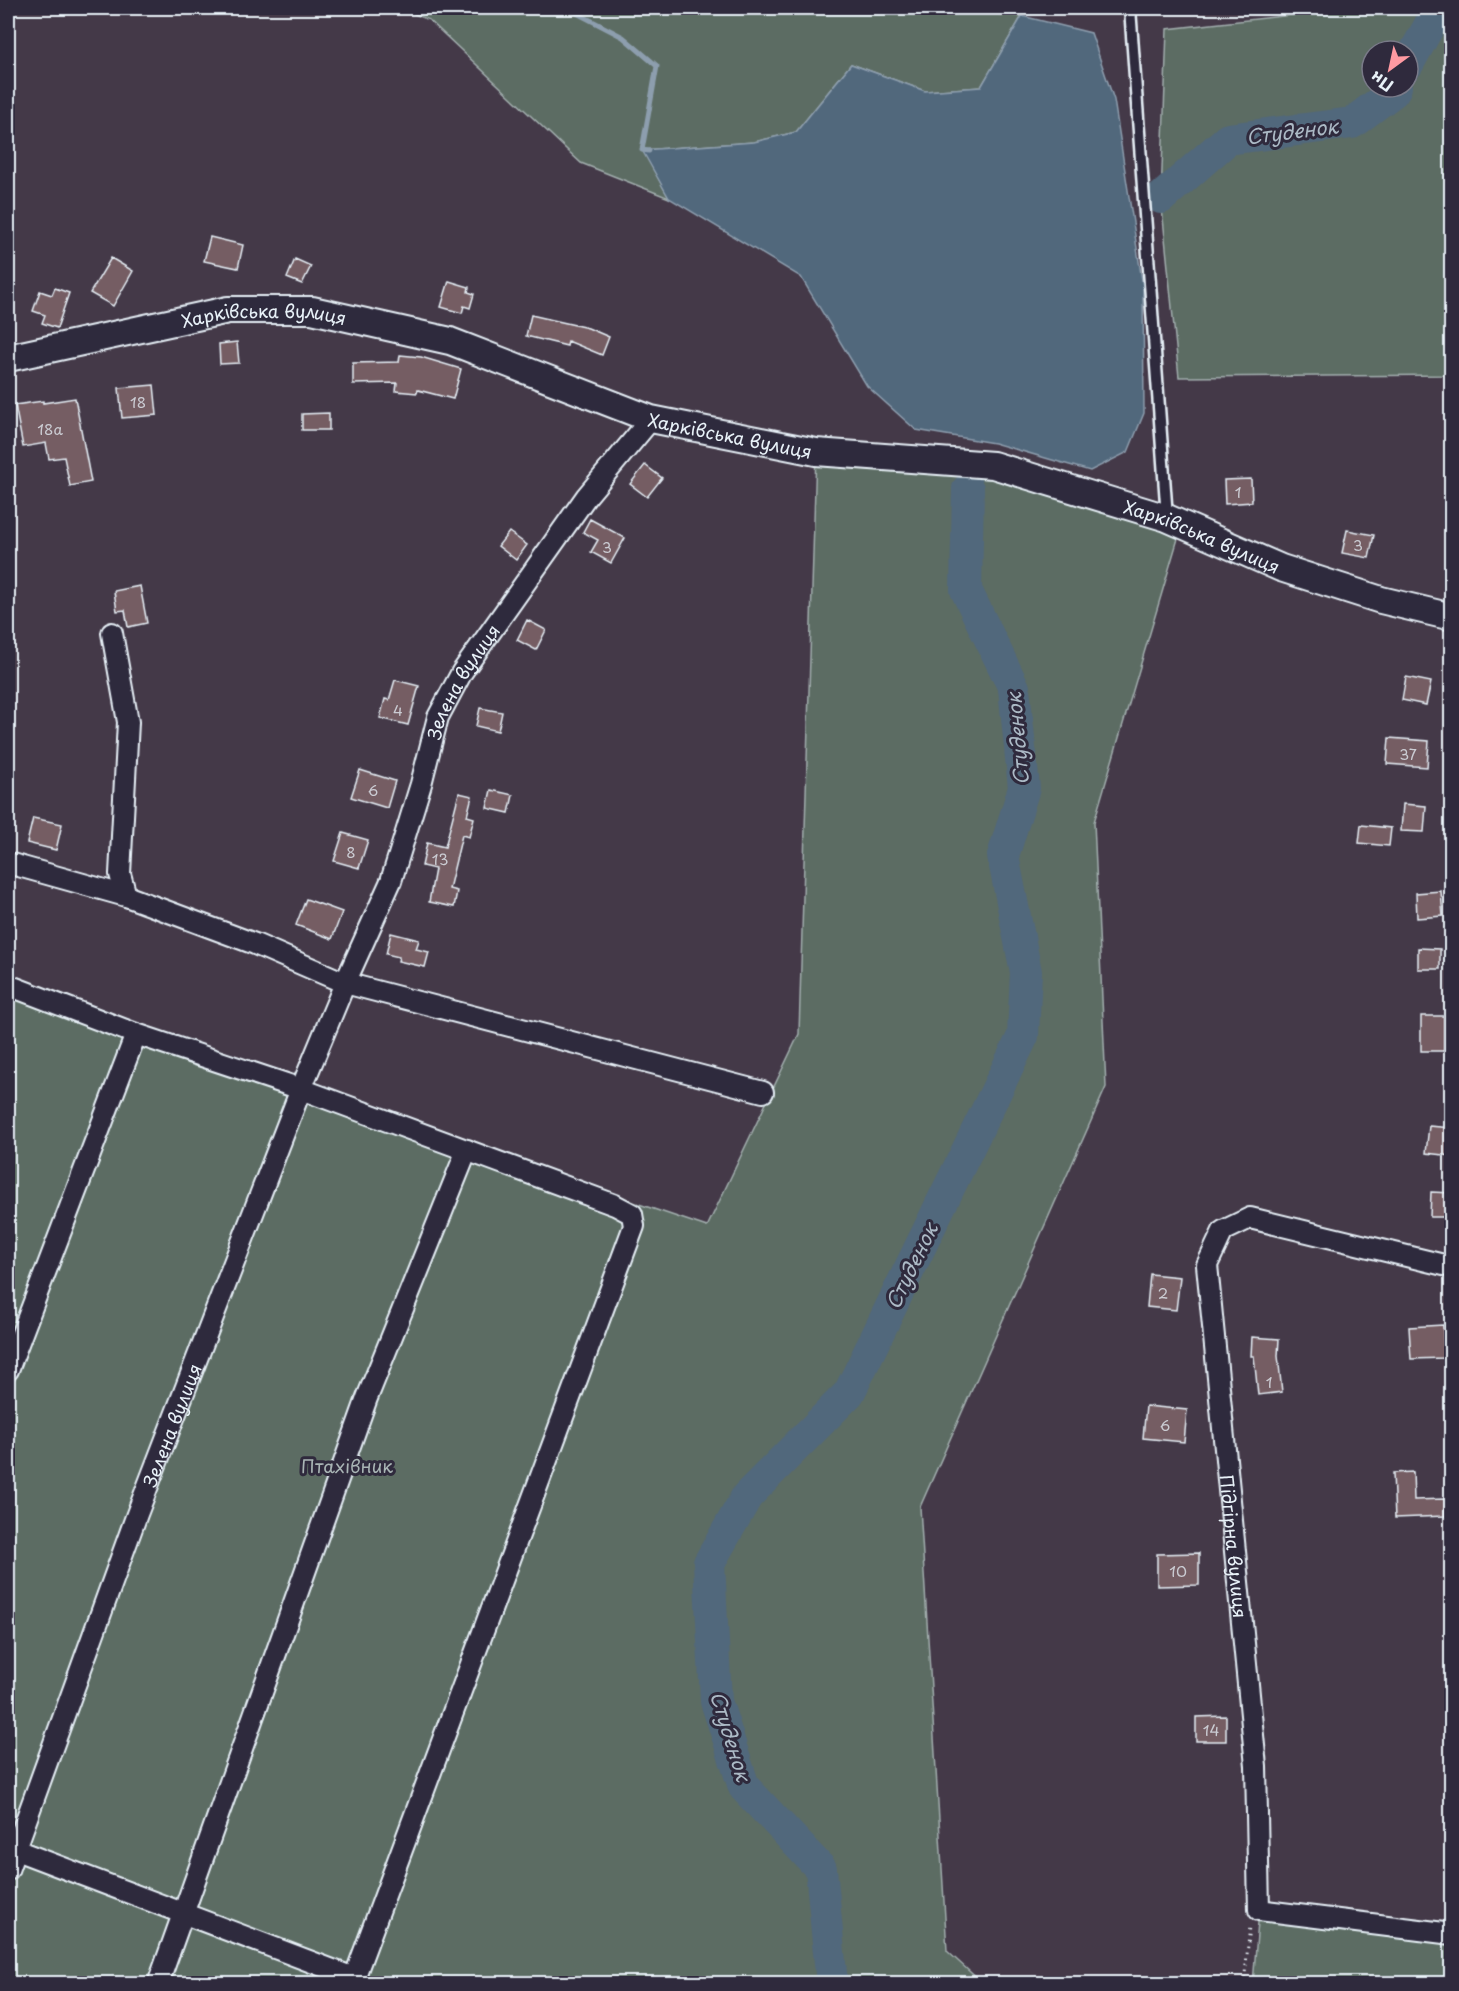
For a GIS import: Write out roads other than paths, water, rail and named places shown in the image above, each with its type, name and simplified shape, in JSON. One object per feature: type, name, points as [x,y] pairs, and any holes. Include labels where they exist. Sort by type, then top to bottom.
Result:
[{"type":"street","name":"Харківська вулиця","points":[[8,358],[228,310],[312,310],[450,341],[651,419],[816,452],[993,465],[1167,518],[1281,568],[1381,600],[1452,616]]},
{"type":"street","name":"Зелена вулиця","points":[[8,1870],[11,1848],[301,1089],[391,881],[421,784],[438,717],[462,672],[586,496],[651,419]]},
{"type":"street","points":[[112,633],[128,722],[120,874],[126,896]]},
{"type":"street","points":[[8,863],[126,896],[255,944],[345,983],[763,1092]]},
{"type":"street","points":[[8,985],[136,1034],[301,1089],[615,1205],[632,1214],[634,1226],[353,1981],[11,1848]]},
{"type":"street","points":[[8,1370],[136,1034]]},
{"type":"street","points":[[158,1983],[367,1398],[467,1150]]},
{"type":"street","name":"Підгірна вулиця","points":[[1452,1267],[1250,1218],[1223,1231],[1207,1265],[1256,1767],[1259,1910],[1452,1934]]},
{"type":"lane","points":[[1130,8],[1167,518]]},
{"type":"water","points":[[1022,16],[1091,33],[1114,100],[1143,287],[1144,413],[1128,452],[1090,471],[994,443],[916,430],[867,386],[801,277],[669,198],[642,150],[754,142],[796,132],[851,64],[925,91],[981,87]]},
{"type":"waterway","points":[[567,8],[623,37],[657,66],[642,150],[649,151]]},
{"type":"waterway","name":"Студенок","points":[[1420,42],[1433,19],[1452,14]]},
{"type":"waterway","name":"Студенок","points":[[1161,198],[1228,139],[1352,123],[1384,99]]},
{"type":"waterway","name":"Студенок","points":[[832,1984],[821,1869],[744,1787],[716,1701],[709,1563],[747,1496],[849,1393],[1023,1036],[1026,972],[1003,856],[1024,788],[1014,688],[966,590],[968,489]]},
{"type":"park label","name":"Птахівник","points":[[347,1465]]}]
